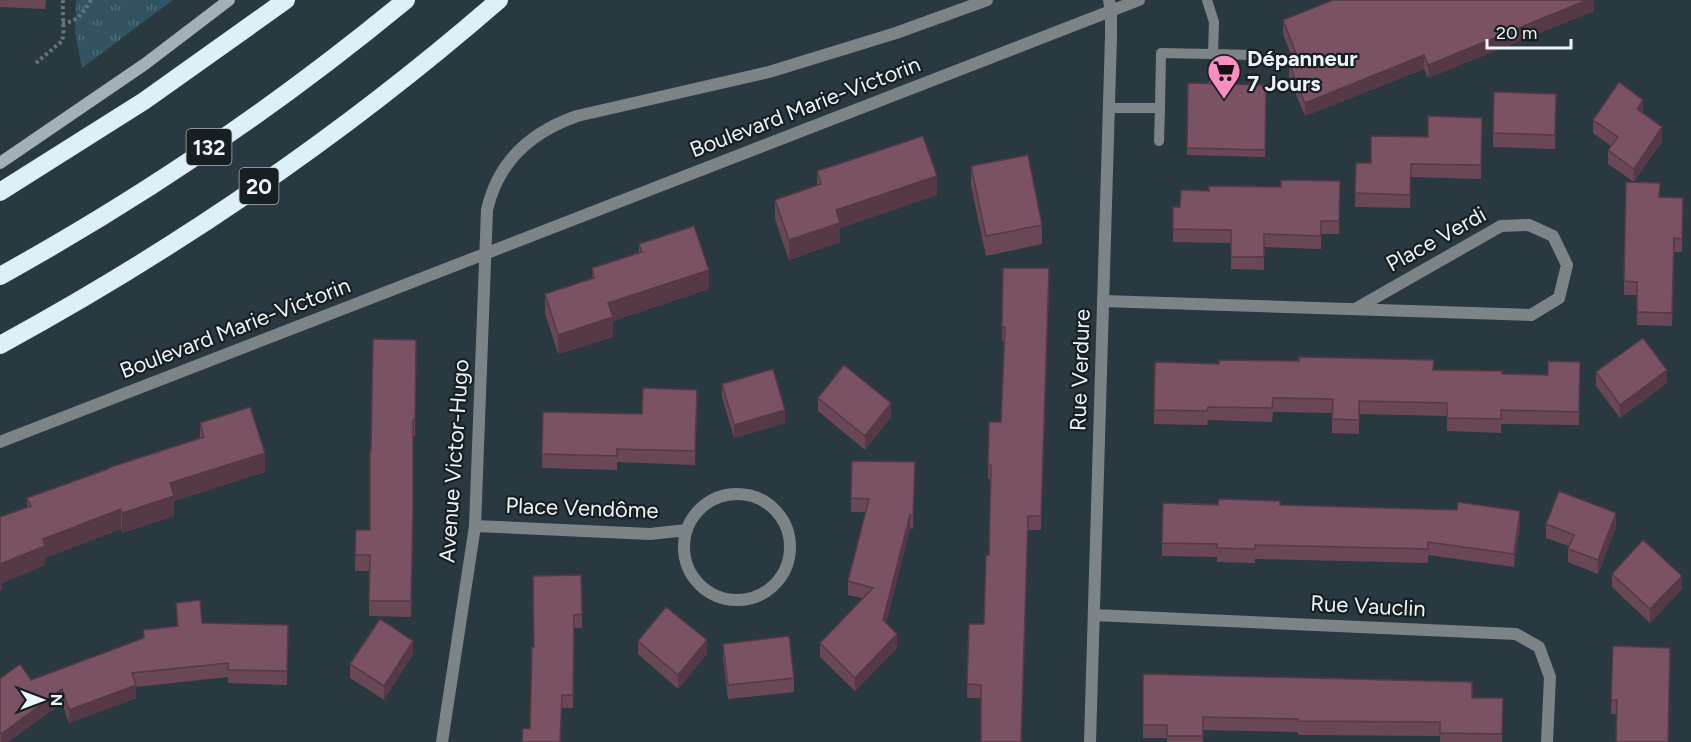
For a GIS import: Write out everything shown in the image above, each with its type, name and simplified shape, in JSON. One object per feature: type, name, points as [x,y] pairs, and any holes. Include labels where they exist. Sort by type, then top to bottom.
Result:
[{"type":"highway","points":[[0,192],[144,100],[286,0]]},
{"type":"highway","name":"132","points":[[0,276],[171,173],[265,108],[406,0]]},
{"type":"highway","name":"20","points":[[0,345],[129,271],[273,176],[447,45],[499,0]]},
{"type":"main road","points":[[0,163],[145,64],[229,0]]},
{"type":"street","name":"Boulevard Marie-Victorin","points":[[486,254],[487,210],[496,183],[507,165],[524,145],[556,123],[607,108],[790,66],[906,30],[987,0]]},
{"type":"street","name":"Boulevard Marie-Victorin","points":[[0,442],[486,254],[1110,5],[1139,0]]},
{"type":"street","name":"Rue Verdure","points":[[1090,742],[1110,5]]},
{"type":"street","name":"Place Verdi","points":[[1103,301],[1531,315],[1559,298],[1568,265],[1553,236],[1529,225],[1501,226],[1357,309]]},
{"type":"street","name":"Avenue Victor-Hugo","points":[[442,742],[475,526],[486,254]]},
{"type":"street","name":"Place Vendôme","points":[[745,494],[763,500],[777,511],[787,527],[791,545],[789,563],[781,578],[770,590],[755,598],[739,601],[722,599],[707,591],[695,580],[687,565],[684,549],[687,531],[695,514],[709,501],[726,495],[745,494]]},
{"type":"street","name":"Place Vendôme","points":[[475,526],[651,534],[687,531]]},
{"type":"street","name":"Rue Vauclin","points":[[1094,615],[1516,633],[1539,647],[1550,677],[1547,742]]},
{"type":"lane","points":[[1207,0],[1214,22],[1213,54]]},
{"type":"lane","points":[[1159,141],[1161,53],[1251,55]]},
{"type":"lane","points":[[1109,108],[1160,108]]},
{"type":"path","points":[[36,63],[63,40],[63,0]]},
{"type":"path","points":[[63,23],[79,18],[91,0]]},
{"type":"path","points":[[1211,91],[1219,91]]},
{"type":"green space","points":[[76,0],[173,0],[82,68],[75,32]]},
{"type":"building","points":[[1333,0],[1587,0],[1428,65],[1424,55],[1305,103],[1289,64],[1299,61],[1283,20]]},
{"type":"building","points":[[1619,82],[1643,100],[1637,109],[1662,127],[1634,169],[1608,150],[1618,137],[1593,120]]},
{"type":"building","points":[[1188,83],[1266,85],[1265,150],[1187,148]]},
{"type":"building","points":[[1494,92],[1556,94],[1555,135],[1493,133]]},
{"type":"building","points":[[1428,116],[1482,118],[1481,165],[1411,164],[1410,195],[1355,193],[1356,163],[1371,163],[1371,136],[1428,137]]},
{"type":"building","points":[[923,136],[937,176],[836,210],[840,223],[789,240],[775,200],[821,184],[817,171]]},
{"type":"building","points":[[1028,155],[1042,225],[986,236],[971,166]]},
{"type":"building","points":[[1281,180],[1340,181],[1339,221],[1321,221],[1321,236],[1264,234],[1264,257],[1231,257],[1231,230],[1173,229],[1173,207],[1180,207],[1181,190],[1209,191],[1209,186],[1281,187]]},
{"type":"building","points":[[1626,182],[1660,183],[1659,197],[1683,198],[1682,239],[1674,238],[1672,313],[1637,312],[1637,282],[1624,281]]},
{"type":"building","points":[[694,226],[709,270],[608,303],[613,317],[558,335],[545,294],[594,278],[592,268],[642,252],[639,244]]},
{"type":"building","points":[[1003,268],[1049,268],[1041,516],[1028,516],[1021,742],[981,742],[981,685],[967,684],[969,624],[984,624],[986,555],[989,555],[991,465],[988,465],[989,422],[1001,422],[1005,327],[1002,327]]},
{"type":"building","points":[[1643,338],[1667,370],[1620,405],[1596,372]]},
{"type":"building","points":[[373,339],[416,340],[411,601],[369,601],[370,555],[355,555],[356,530],[370,530]]},
{"type":"building","points":[[1299,357],[1434,360],[1433,370],[1502,371],[1502,374],[1548,375],[1548,361],[1580,362],[1579,412],[1501,410],[1501,419],[1447,418],[1447,403],[1359,401],[1359,420],[1332,419],[1333,399],[1273,398],[1272,408],[1208,407],[1207,411],[1154,410],[1155,362],[1219,364],[1219,360],[1299,361]]},
{"type":"building","points":[[844,365],[891,403],[865,436],[818,398]]},
{"type":"building","points":[[773,369],[785,410],[734,425],[722,384]]},
{"type":"building","points":[[643,388],[697,390],[695,451],[617,449],[617,456],[542,454],[543,412],[642,414]]},
{"type":"building","points":[[250,407],[265,453],[170,483],[174,496],[122,513],[121,509],[43,539],[45,546],[0,564],[0,517],[31,506],[27,498],[108,468],[204,437],[200,423]]},
{"type":"building","points":[[852,461],[915,462],[913,515],[910,515],[883,620],[897,634],[855,678],[820,643],[873,588],[848,581],[869,499],[851,498]]},
{"type":"building","points":[[1559,491],[1616,513],[1598,560],[1568,549],[1574,535],[1546,524]]},
{"type":"building","points":[[1219,499],[1280,501],[1280,505],[1457,510],[1458,502],[1520,511],[1514,554],[1428,542],[1428,549],[1255,545],[1255,549],[1217,548],[1217,544],[1162,543],[1163,503],[1218,505]]},
{"type":"building","points":[[1643,540],[1682,576],[1650,609],[1612,574]]},
{"type":"building","points":[[581,575],[582,614],[574,615],[573,695],[562,695],[560,742],[522,742],[523,728],[530,729],[532,647],[534,647],[533,576]]},
{"type":"building","points":[[200,600],[202,623],[288,625],[287,671],[228,670],[228,663],[132,673],[136,685],[69,710],[62,689],[1,734],[0,679],[20,664],[31,680],[144,638],[143,630],[178,626],[176,603]]},
{"type":"building","points":[[666,607],[707,640],[678,675],[638,641]]},
{"type":"building","points":[[380,619],[413,641],[384,686],[350,664]]},
{"type":"building","points":[[789,636],[794,678],[728,685],[723,644]]},
{"type":"building","points":[[1613,646],[1670,648],[1668,742],[1616,742],[1617,700],[1611,700]]},
{"type":"building","points":[[1143,674],[1472,682],[1472,698],[1503,698],[1502,734],[1440,733],[1440,722],[1298,721],[1298,719],[1203,717],[1203,736],[1167,736],[1167,725],[1143,725]]},
{"type":"place","name":"Dépanneur 7 Jours","points":[[1224,100]]}]
